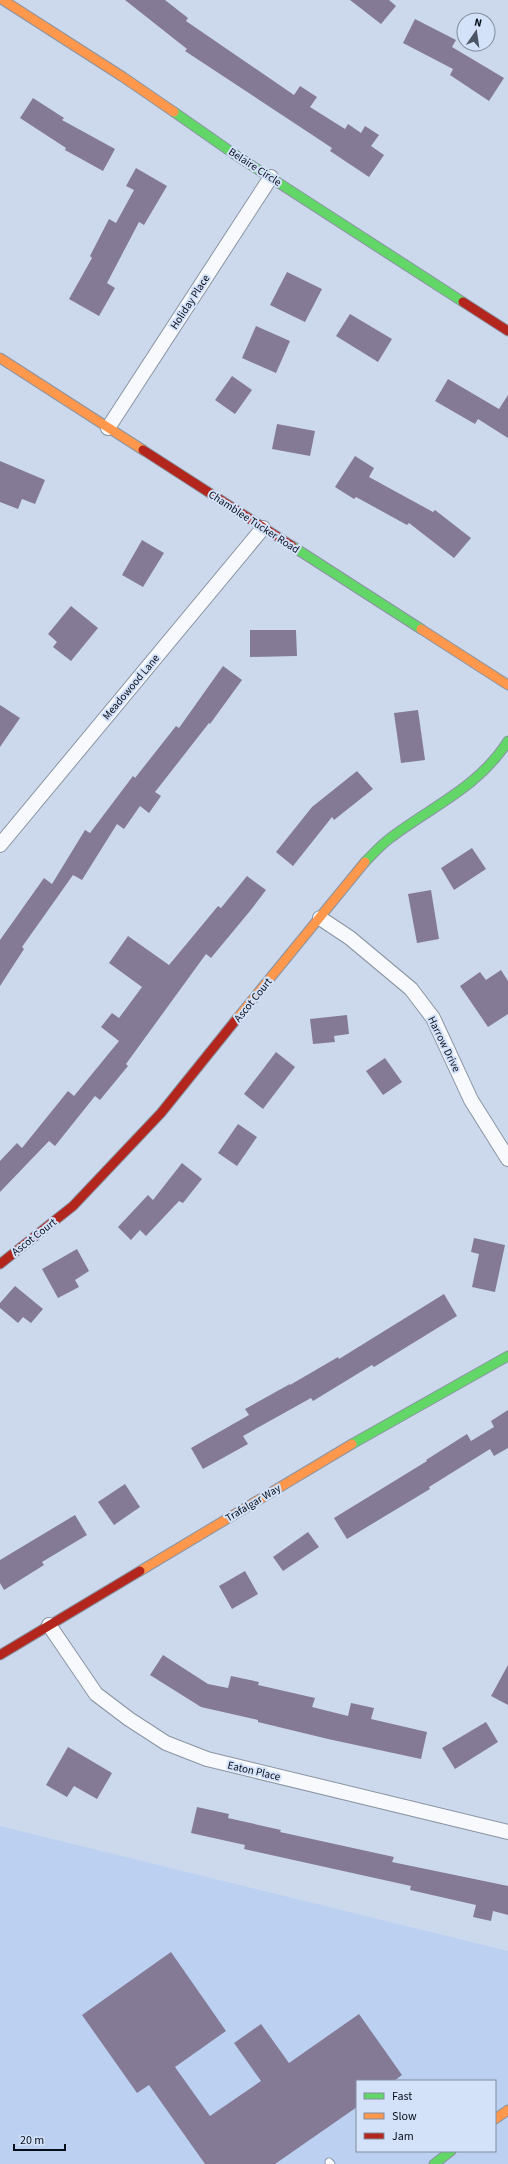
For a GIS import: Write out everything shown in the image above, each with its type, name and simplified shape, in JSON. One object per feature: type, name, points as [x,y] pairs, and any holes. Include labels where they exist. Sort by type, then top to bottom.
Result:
[{"type":"street","name":"Belaire Circle","points":[[3,0],[123,77],[271,177],[508,331]]},
{"type":"street","name":"Holiday Place","points":[[108,428],[271,177]]},
{"type":"street","name":"Chamblee Tucker Road","points":[[0,358],[508,685]]},
{"type":"street","name":"Meadowood Lane","points":[[0,845],[263,528]]},
{"type":"street","name":"Ascot Court","points":[[0,1264],[73,1206],[117,1162],[161,1113],[359,868],[387,840],[468,786],[492,763],[508,741]]},
{"type":"street","name":"Harrow Drive","points":[[320,918],[350,938],[411,989],[433,1018],[471,1100],[508,1159]]},
{"type":"street","name":"Trafalgar Way","points":[[0,1655],[380,1427],[508,1356]]},
{"type":"street","name":"Eaton Place","points":[[49,1625],[96,1694],[128,1719],[166,1743],[207,1759],[508,1832]]},
{"type":"street","points":[[496,2118],[508,2110]]},
{"type":"street","points":[[434,2164],[450,2152]]},
{"type":"lane","points":[[0,5],[14,7]]},
{"type":"shaded area","points":[[0,1826],[508,1951],[508,2164],[0,2164]]},
{"type":"building","points":[[125,0],[165,0],[188,18],[186,21],[294,95],[300,86],[317,97],[310,107],[345,129],[348,124],[361,133],[365,126],[379,135],[371,146],[384,155],[369,177],[330,151],[332,148],[185,51],[187,49]]},
{"type":"building","points":[[350,0],[389,0],[396,6],[381,24]]},
{"type":"building","points":[[415,19],[456,40],[452,47],[456,49],[456,52],[460,52],[504,78],[489,101],[450,75],[453,69],[403,43]]},
{"type":"building","points":[[33,98],[64,118],[62,120],[115,149],[103,171],[65,150],[66,148],[20,118]]},
{"type":"building","points":[[136,168],[167,186],[144,225],[139,222],[107,283],[115,288],[99,316],[69,299],[92,258],[90,256],[109,219],[116,223],[134,190],[126,186]]},
{"type":"building","points":[[287,272],[322,289],[305,322],[270,305]]},
{"type":"building","points":[[350,314],[392,339],[378,362],[336,336]]},
{"type":"building","points":[[256,326],[290,341],[276,373],[242,358]]},
{"type":"building","points":[[232,376],[252,390],[235,414],[215,400]]},
{"type":"building","points":[[448,379],[499,409],[508,395],[508,438],[478,419],[475,424],[435,401]]},
{"type":"building","points":[[277,424],[315,431],[310,456],[272,449]]},
{"type":"building","points":[[355,456],[374,468],[369,477],[433,512],[435,510],[471,538],[454,558],[409,523],[407,525],[356,497],[354,499],[335,487]]},
{"type":"building","points":[[0,461],[45,480],[35,504],[22,499],[18,509],[0,502]]},
{"type":"building","points":[[142,540],[164,553],[143,587],[122,575]]},
{"type":"building","points":[[71,606],[98,628],[71,661],[53,647],[57,642],[48,634]]},
{"type":"building","points":[[250,630],[296,630],[297,656],[250,657]]},
{"type":"building","points":[[223,666],[242,680],[210,724],[209,723],[155,792],[161,796],[149,813],[140,806],[124,829],[117,824],[82,880],[73,875],[22,947],[24,949],[0,986],[0,940],[44,878],[52,884],[85,830],[90,833],[133,776],[135,778],[176,726],[179,728]]},
{"type":"building","points":[[0,705],[20,718],[0,747]]},
{"type":"building","points":[[418,710],[425,760],[401,763],[394,713]]},
{"type":"building","points":[[357,771],[373,789],[334,820],[332,817],[293,866],[276,852],[312,807]]},
{"type":"building","points":[[472,848],[486,869],[454,890],[441,868]]},
{"type":"building","points":[[247,876],[266,890],[250,911],[211,958],[206,954],[126,1064],[128,1066],[100,1100],[95,1096],[55,1146],[49,1141],[0,1192],[0,1161],[17,1143],[22,1148],[68,1091],[74,1096],[119,1041],[101,1027],[112,1013],[119,1018],[142,987],[109,963],[128,936],[169,965],[218,906],[221,908]]},
{"type":"building","points":[[431,890],[439,939],[417,943],[408,894]]},
{"type":"building","points":[[501,970],[508,981],[508,1014],[488,1027],[460,986],[480,972],[486,980]]},
{"type":"building","points":[[347,1015],[349,1034],[334,1036],[335,1042],[313,1044],[310,1019]]},
{"type":"building","points":[[276,1052],[295,1067],[263,1109],[244,1094]]},
{"type":"building","points":[[385,1058],[402,1082],[383,1095],[366,1071]]},
{"type":"building","points":[[238,1124],[257,1137],[237,1166],[218,1153]]},
{"type":"building","points":[[182,1163],[202,1179],[183,1203],[179,1201],[146,1236],[140,1230],[131,1240],[118,1227],[148,1195],[153,1200]]},
{"type":"building","points":[[474,1238],[505,1245],[495,1292],[472,1287],[479,1254],[471,1252]]},
{"type":"building","points":[[77,1249],[89,1271],[75,1280],[79,1287],[58,1298],[42,1269]]},
{"type":"building","points":[[15,1286],[43,1309],[31,1323],[23,1317],[18,1323],[0,1308],[0,1303]]},
{"type":"building","points":[[444,1294],[457,1316],[374,1367],[372,1365],[313,1401],[311,1398],[243,1436],[248,1444],[203,1469],[191,1448],[249,1415],[245,1409],[338,1357],[339,1359]]},
{"type":"building","points":[[508,1410],[508,1448],[494,1456],[490,1449],[429,1487],[430,1489],[347,1539],[334,1518],[427,1461],[426,1460],[467,1434],[471,1441],[494,1427],[491,1421]]},
{"type":"building","points":[[125,1484],[140,1507],[114,1525],[98,1502]]},
{"type":"building","points":[[75,1515],[87,1535],[42,1562],[44,1565],[4,1590],[0,1583],[0,1560]]},
{"type":"building","points":[[308,1532],[319,1547],[283,1571],[273,1557]]},
{"type":"building","points":[[245,1571],[258,1594],[232,1609],[219,1586]]},
{"type":"building","points":[[163,1655],[208,1684],[228,1688],[231,1676],[259,1682],[258,1685],[315,1698],[312,1707],[348,1716],[351,1703],[374,1708],[371,1719],[427,1732],[421,1759],[328,1739],[258,1722],[258,1720],[201,1707],[150,1675]]},
{"type":"building","points":[[508,1665],[508,1705],[491,1696]]},
{"type":"building","points":[[486,1722],[498,1742],[455,1769],[442,1748]]},
{"type":"building","points":[[68,1747],[112,1773],[97,1799],[74,1786],[67,1797],[46,1785]]},
{"type":"building","points":[[197,1807],[229,1814],[228,1818],[281,1830],[280,1832],[394,1857],[392,1862],[508,1886],[508,1915],[493,1911],[491,1921],[473,1917],[476,1905],[410,1890],[411,1886],[244,1849],[245,1845],[191,1833]]},
{"type":"building","points":[[171,1952],[226,2031],[175,2067],[210,2116],[261,2081],[234,2043],[261,2024],[289,2063],[359,2014],[402,2075],[395,2080],[356,2080],[356,2108],[275,2164],[205,2164],[149,2085],[137,2093],[82,2015]]},
{"type":"traffic: fast","points":[[174,112],[237,156],[463,302]]},
{"type":"traffic: fast","points":[[292,546],[421,629]]},
{"type":"traffic: fast","points":[[365,862],[389,839],[469,784],[483,772],[508,741]]},
{"type":"traffic: fast","points":[[352,1444],[508,1356]]},
{"type":"traffic: fast","points":[[434,2164],[450,2152]]},
{"type":"traffic: slow","points":[[3,0],[123,77],[174,112]]},
{"type":"traffic: slow","points":[[0,358],[143,450]]},
{"type":"traffic: slow","points":[[421,629],[508,685]]},
{"type":"traffic: slow","points":[[235,1021],[365,862]]},
{"type":"traffic: slow","points":[[140,1571],[352,1444]]},
{"type":"traffic: slow","points":[[496,2118],[508,2110]]},
{"type":"traffic: jam","points":[[463,302],[508,331]]},
{"type":"traffic: jam","points":[[143,450],[292,546]]},
{"type":"traffic: jam","points":[[0,1264],[73,1206],[161,1113],[235,1021]]},
{"type":"traffic: jam","points":[[0,1655],[140,1571]]}]
